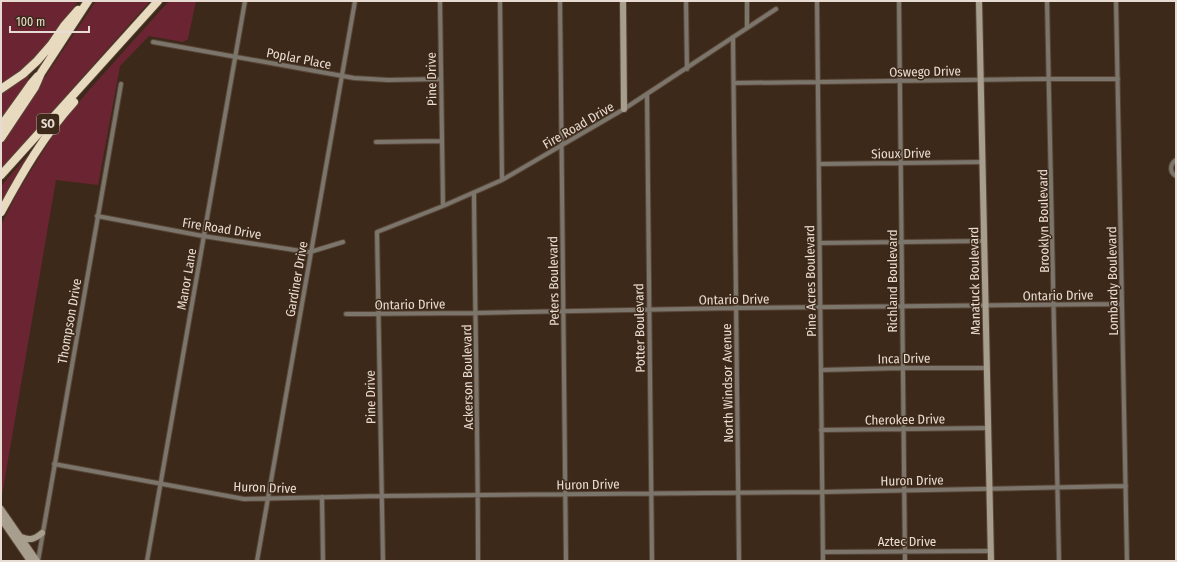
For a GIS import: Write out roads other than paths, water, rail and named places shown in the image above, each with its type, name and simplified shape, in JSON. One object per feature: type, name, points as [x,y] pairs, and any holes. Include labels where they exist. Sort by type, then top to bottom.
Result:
[{"type":"highway","name":"SO","points":[[1,138],[35,87],[41,73],[87,1]]},
{"type":"highway","points":[[1,89],[18,78],[32,66],[51,45],[64,26],[87,1]]},
{"type":"highway","name":"SO","points":[[1,176],[158,1]]},
{"type":"highway","points":[[1,212],[34,154],[51,130],[79,97],[95,72]]},
{"type":"highway","name":"SO","points":[[1,126],[31,84],[41,73]]},
{"type":"street","name":"Manor Lane","points":[[147,561],[245,1]]},
{"type":"street","name":"Gardiner Drive","points":[[257,561],[355,1]]},
{"type":"street","name":"Pine Drive","points":[[440,1],[443,206]]},
{"type":"street","points":[[500,1],[502,180]]},
{"type":"street","name":"Peters Boulevard","points":[[560,1],[566,561]]},
{"type":"street","points":[[623,1],[624,109]]},
{"type":"street","points":[[686,1],[687,69]]},
{"type":"street","points":[[747,1],[747,27]]},
{"type":"street","name":"Pine Acres Boulevard","points":[[817,1],[823,561]]},
{"type":"street","name":"Richland Boulevard","points":[[899,1],[905,561]]},
{"type":"street","name":"Manatuck Boulevard","points":[[979,1],[991,561]]},
{"type":"street","name":"Brooklyn Boulevard","points":[[1047,1],[1059,561]]},
{"type":"street","name":"Lombardy Boulevard","points":[[1116,1],[1127,561]]},
{"type":"street","name":"Fire Road Drive","points":[[377,232],[443,206],[502,180],[624,109],[687,69],[747,27],[776,9]]},
{"type":"street","name":"North Windsor Avenue","points":[[734,37],[738,561]]},
{"type":"street","name":"Poplar Place","points":[[154,42],[354,78],[388,80],[441,79]]},
{"type":"street","name":"Oswego Drive","points":[[734,83],[1118,79]]},
{"type":"street","name":"Thompson Drive","points":[[37,561],[121,84]]},
{"type":"street","name":"Potter Boulevard","points":[[647,94],[652,561]]},
{"type":"street","points":[[376,142],[442,142]]},
{"type":"street","points":[[1176,160],[1173,162],[1171,168],[1172,172],[1176,176]]},
{"type":"street","name":"Sioux Drive","points":[[819,164],[983,162]]},
{"type":"street","name":"Ackerson Boulevard","points":[[474,193],[478,561]]},
{"type":"street","name":"Fire Road Drive","points":[[97,216],[203,236],[310,252],[343,242]]},
{"type":"street","name":"Pine Drive","points":[[377,232],[383,561]]},
{"type":"street","points":[[820,243],[984,241]]},
{"type":"street","name":"Ontario Drive","points":[[346,314],[378,315],[736,308],[1122,304]]},
{"type":"street","name":"Inca Drive","points":[[821,370],[987,368]]},
{"type":"street","name":"Cherokee Drive","points":[[821,430],[988,428]]},
{"type":"street","name":"Huron Drive","points":[[54,464],[244,499],[382,496],[904,491],[1126,486]]},
{"type":"street","points":[[322,497],[323,561]]},
{"type":"street","points":[[1,508],[37,561]]},
{"type":"street","points":[[1,519],[30,561]]},
{"type":"street","points":[[21,537],[31,539],[42,533]]},
{"type":"street","name":"Aztec Drive","points":[[823,552],[991,551]]}]
